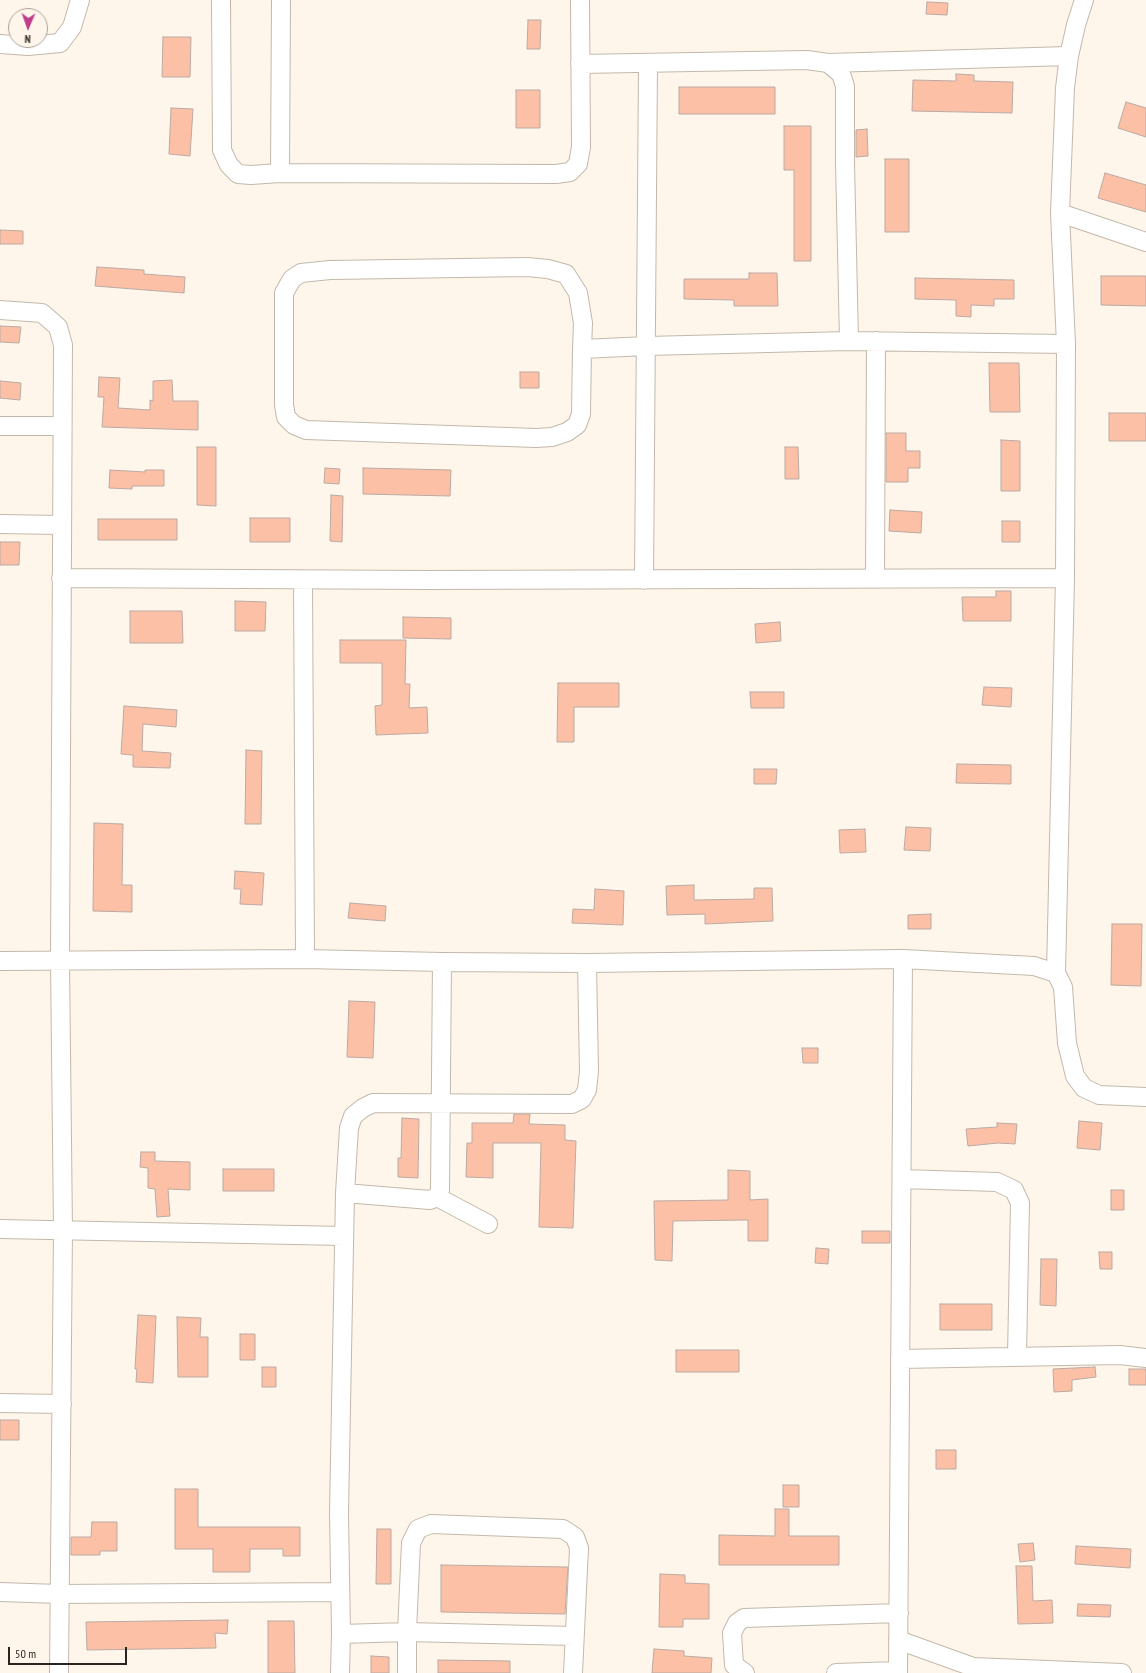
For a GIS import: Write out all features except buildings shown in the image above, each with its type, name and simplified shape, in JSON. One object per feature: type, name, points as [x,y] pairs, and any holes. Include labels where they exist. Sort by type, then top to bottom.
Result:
[{"type":"street","points":[[0,44],[28,46],[60,42],[72,27],[80,0]]},
{"type":"street","points":[[221,0],[222,150],[229,165],[238,174],[556,174],[570,172],[578,164],[581,147],[580,0]]},
{"type":"street","points":[[280,173],[281,0]]},
{"type":"street","points":[[1084,0],[1076,25],[1069,56],[1065,88],[1060,213],[1066,344],[1065,578],[1056,973],[1063,987],[1067,1042],[1074,1076],[1084,1088],[1099,1094],[1146,1097]]},
{"type":"street","points":[[580,64],[807,60],[828,63],[1069,56]]},
{"type":"street","points":[[828,63],[841,74],[845,86],[845,162],[850,340]]},
{"type":"street","points":[[644,580],[648,64]]},
{"type":"street","points":[[1060,213],[1146,242]]},
{"type":"street","points":[[526,267],[548,269],[566,274],[578,293],[582,323],[582,349],[581,414],[577,425],[567,432],[552,437],[536,438],[306,430],[294,425],[286,417],[284,405],[284,293],[292,279],[301,273],[346,270],[526,267]]},
{"type":"street","points":[[0,310],[42,313],[58,327],[63,345],[60,962],[63,1230],[58,1673]]},
{"type":"street","points":[[582,349],[850,340],[876,342],[1066,344]]},
{"type":"street","points":[[875,579],[876,342]]},
{"type":"street","points":[[0,426],[62,426]]},
{"type":"street","points":[[0,524],[62,525]]},
{"type":"street","points":[[61,578],[644,580],[1065,578]]},
{"type":"street","points":[[303,580],[305,959]]},
{"type":"street","points":[[0,961],[60,962],[305,959],[587,963],[903,959],[1034,966],[1056,973]]},
{"type":"street","points":[[836,1673],[898,1672],[903,959]]},
{"type":"street","points":[[345,1193],[430,1200],[437,1197],[440,1190],[442,962]]},
{"type":"street","points":[[340,1673],[341,1634],[339,1505],[345,1193],[349,1128],[353,1116],[363,1108],[373,1103],[572,1104],[582,1099],[587,1090],[589,1071],[587,963]]},
{"type":"street","points":[[902,1179],[997,1182],[1014,1190],[1020,1203],[1018,1356]]},
{"type":"street","points":[[437,1197],[488,1224]]},
{"type":"street","points":[[0,1229],[344,1236]]},
{"type":"street","points":[[900,1359],[1120,1355],[1146,1358]]},
{"type":"street","points":[[0,1403],[62,1404]]},
{"type":"street","points":[[407,1673],[407,1632],[411,1543],[418,1530],[431,1524],[563,1530],[575,1537],[579,1548],[573,1673]]},
{"type":"street","points":[[0,1592],[59,1594],[340,1592]]},
{"type":"street","points":[[745,1673],[734,1665],[732,1633],[737,1623],[744,1618],[899,1614]]},
{"type":"street","points":[[341,1634],[407,1632],[574,1636]]},
{"type":"street","points":[[898,1640],[968,1670],[1122,1673]]}]
